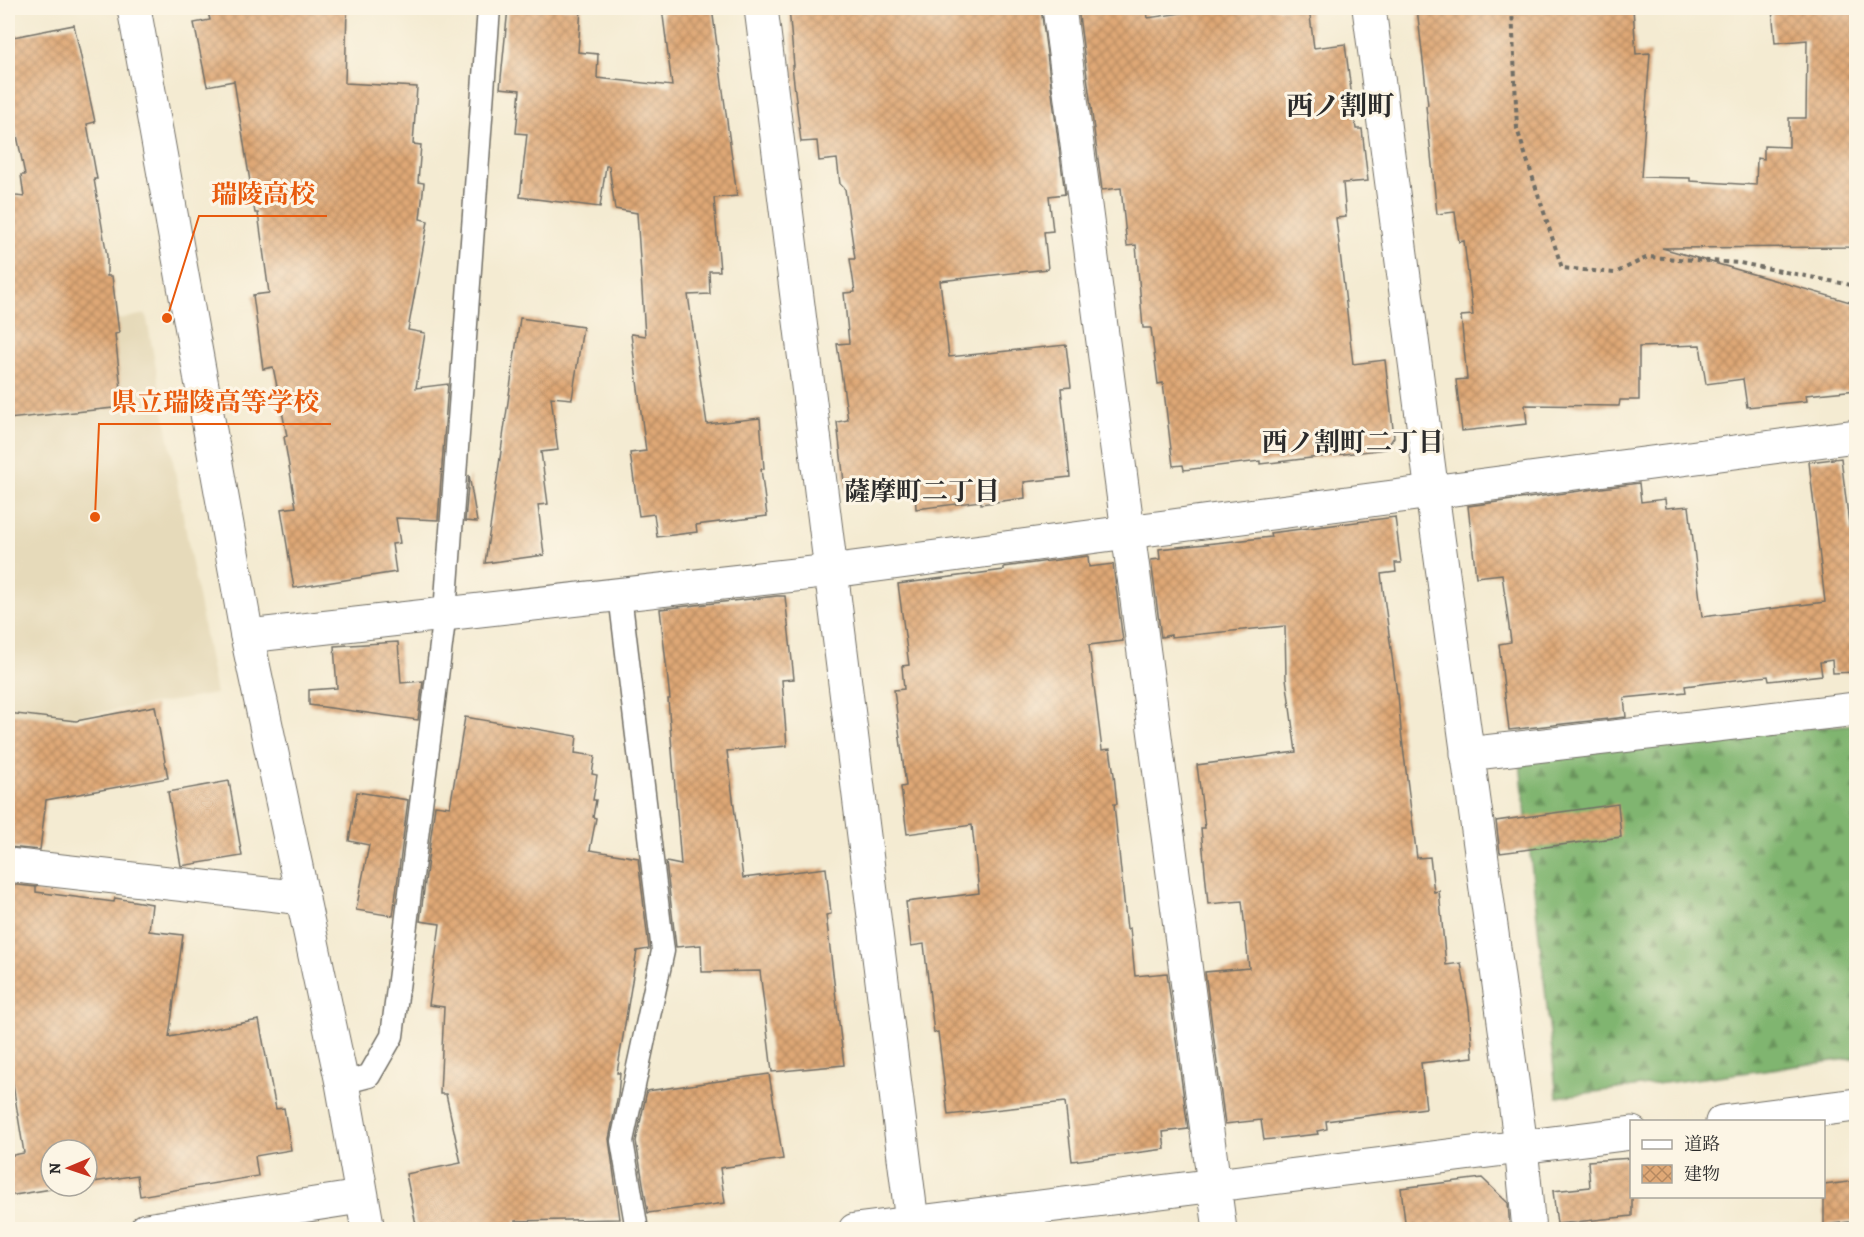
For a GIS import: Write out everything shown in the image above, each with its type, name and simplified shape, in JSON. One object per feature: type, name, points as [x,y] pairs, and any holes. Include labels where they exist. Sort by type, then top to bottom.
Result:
[{"type":"street","points":[[134,8],[247,636],[342,1083],[360,1197],[368,1230]]},
{"type":"street","points":[[761,8],[913,1226]]},
{"type":"street","points":[[1059,8],[1220,1230]]},
{"type":"street","points":[[1370,8],[1432,493],[1521,1146],[1529,1230]]},
{"type":"street","points":[[247,636],[831,571],[1857,436]]},
{"type":"street","points":[[1467,754],[1857,709]]},
{"type":"street","points":[[8,865],[303,898]]},
{"type":"street","points":[[1738,1120],[1857,1105]]},
{"type":"street","points":[[855,1230],[913,1226],[1214,1184],[1630,1133]]},
{"type":"street","points":[[146,1230],[360,1197]]},
{"type":"lane","points":[[342,1083],[369,1076],[392,1036],[445,613],[489,8]]},
{"type":"lane","points":[[620,595],[663,951],[622,1141],[637,1230]]},
{"type":"path","points":[[1512,8],[1517,129],[1562,268],[1615,273],[1647,257],[1740,264],[1857,285]]},
{"type":"shaded area","points":[[146,314],[216,694],[43,722],[8,717],[8,341]]},
{"type":"green space","points":[[1856,724],[1856,1058],[1557,1097],[1519,754]]},
{"type":"building","points":[[207,8],[347,8],[345,83],[417,87],[413,144],[421,145],[418,182],[424,183],[420,219],[428,221],[408,330],[425,333],[416,388],[448,384],[438,520],[396,518],[400,543],[392,544],[396,572],[294,588],[281,509],[296,507],[284,437],[287,436],[273,367],[263,369],[253,295],[269,293],[258,213],[255,213],[234,81],[207,86],[194,23],[210,20]]},
{"type":"building","points":[[508,8],[581,8],[578,52],[598,54],[597,78],[672,86],[662,8],[712,8],[737,196],[714,198],[720,271],[709,271],[710,294],[688,295],[707,424],[760,418],[764,469],[761,469],[767,516],[696,525],[697,532],[657,537],[654,514],[639,516],[630,453],[646,451],[631,334],[645,336],[637,213],[615,209],[609,166],[606,166],[600,207],[520,197],[527,134],[516,133],[520,90],[500,88]]},
{"type":"building","points":[[789,8],[1041,8],[1065,194],[1049,196],[1053,231],[1044,232],[1048,269],[940,281],[949,357],[1066,345],[1071,387],[1061,388],[1070,477],[1024,482],[1025,498],[981,504],[981,501],[916,509],[915,490],[846,499],[837,422],[848,420],[837,344],[849,343],[844,293],[855,292],[850,259],[855,259],[845,189],[840,184],[837,159],[819,161],[817,141],[801,142],[792,66],[794,66]]},
{"type":"building","points":[[1078,8],[1146,8],[1148,18],[1215,8],[1309,8],[1314,48],[1345,44],[1356,129],[1362,129],[1368,181],[1343,183],[1346,217],[1336,218],[1353,364],[1385,360],[1394,437],[1386,449],[1260,464],[1260,461],[1184,470],[1183,465],[1173,466],[1163,383],[1158,384],[1151,328],[1143,328],[1136,245],[1127,246],[1121,188],[1102,190]]},
{"type":"building","points":[[1417,8],[1633,8],[1636,54],[1650,53],[1641,177],[1690,178],[1690,181],[1756,185],[1757,158],[1764,159],[1764,146],[1789,147],[1789,118],[1806,118],[1807,40],[1775,43],[1772,8],[1857,8],[1857,34],[1853,35],[1857,65],[1857,247],[1662,248],[1857,304],[1857,390],[1806,395],[1807,401],[1747,407],[1743,379],[1706,384],[1700,345],[1639,347],[1639,400],[1620,400],[1619,406],[1525,405],[1527,424],[1462,431],[1456,380],[1467,379],[1461,316],[1473,315],[1464,241],[1459,242],[1455,212],[1437,214]]},
{"type":"building","points":[[74,25],[95,122],[87,124],[97,179],[94,179],[107,256],[107,276],[112,276],[119,333],[115,334],[123,407],[8,419],[8,195],[24,197],[21,175],[25,175],[8,91],[8,38]]},
{"type":"building","points":[[520,318],[583,327],[572,399],[551,397],[558,450],[541,452],[548,504],[538,505],[544,555],[485,563]]},
{"type":"building","points":[[1841,458],[1850,532],[1857,531],[1857,672],[1833,673],[1832,660],[1820,662],[1822,675],[1769,681],[1768,676],[1685,686],[1686,692],[1624,698],[1626,717],[1509,730],[1499,644],[1511,642],[1502,574],[1476,577],[1468,506],[1639,483],[1641,502],[1665,499],[1666,508],[1689,506],[1702,617],[1825,602],[1809,462]]},
{"type":"building","points":[[469,475],[477,522],[465,521]]},
{"type":"building","points":[[1395,517],[1401,563],[1395,563],[1396,572],[1381,574],[1417,858],[1430,857],[1434,892],[1439,891],[1446,965],[1461,963],[1469,1009],[1473,1057],[1421,1063],[1426,1108],[1326,1121],[1327,1129],[1317,1131],[1318,1134],[1264,1140],[1261,1120],[1225,1124],[1205,972],[1249,968],[1242,901],[1208,904],[1201,828],[1205,828],[1197,765],[1296,752],[1286,678],[1285,626],[1161,637],[1151,560],[1160,559],[1159,549],[1271,537],[1270,533]]},
{"type":"building","points":[[1088,556],[1089,567],[1113,564],[1123,641],[1089,645],[1102,750],[1110,749],[1114,775],[1117,804],[1114,804],[1127,929],[1130,928],[1135,976],[1167,973],[1188,1129],[1163,1132],[1165,1149],[1072,1161],[1065,1102],[948,1115],[938,1032],[934,1033],[924,944],[911,946],[906,902],[979,893],[972,825],[907,834],[901,787],[906,786],[894,690],[904,689],[902,666],[909,665],[898,584]]},
{"type":"building","points":[[785,596],[794,679],[782,680],[787,746],[727,751],[743,878],[826,868],[831,914],[826,915],[844,1065],[772,1072],[760,971],[702,972],[701,945],[676,947],[666,862],[681,865],[668,699],[670,699],[660,609]]},
{"type":"building","points":[[398,642],[401,683],[423,681],[418,720],[309,705],[309,690],[337,688],[334,646]]},
{"type":"building","points":[[155,706],[168,778],[46,800],[40,850],[8,847],[8,713],[76,721]]},
{"type":"building","points":[[465,717],[577,736],[575,753],[595,756],[592,774],[597,775],[593,800],[596,800],[593,817],[596,818],[590,850],[638,858],[649,949],[637,951],[617,1073],[620,1073],[618,1095],[609,1139],[620,1219],[515,1221],[516,1230],[417,1230],[406,1174],[461,1163],[446,1094],[440,1094],[444,1007],[429,1005],[440,924],[420,921],[435,805],[450,807]]},
{"type":"building","points":[[229,781],[242,856],[181,866],[168,792]]},
{"type":"building","points":[[357,792],[408,800],[393,916],[356,910],[369,845],[349,841]]},
{"type":"building","points":[[1618,804],[1621,837],[1500,853],[1496,821]]},
{"type":"building","points":[[8,884],[36,887],[36,892],[114,902],[115,898],[152,904],[149,931],[183,935],[169,1037],[259,1020],[276,1109],[284,1108],[291,1150],[255,1156],[258,1176],[140,1196],[137,1175],[99,1181],[99,1138],[39,1138],[39,1191],[8,1196],[8,1156],[24,1153],[8,1054]]},
{"type":"building","points":[[769,1074],[783,1159],[720,1168],[725,1203],[648,1213],[636,1141],[647,1091]]},
{"type":"building","points":[[1630,1158],[1632,1216],[1557,1224],[1553,1191],[1590,1187],[1588,1161]]},
{"type":"building","points":[[1482,1178],[1508,1203],[1510,1230],[1406,1230],[1401,1188]]},
{"type":"building","points":[[1857,1181],[1857,1221],[1824,1225],[1825,1185]]},
{"type":"place","name":"瑞陵高校","points":[[167,318]]},
{"type":"place","name":"県立瑞陵高等学校","points":[[95,517]]},
{"type":"district","name":"西ノ割町","points":[[1340,106]]},
{"type":"district","name":"西ノ割町二丁目","points":[[1353,442]]},
{"type":"district","name":"薩摩町二丁目","points":[[922,491]]}]
